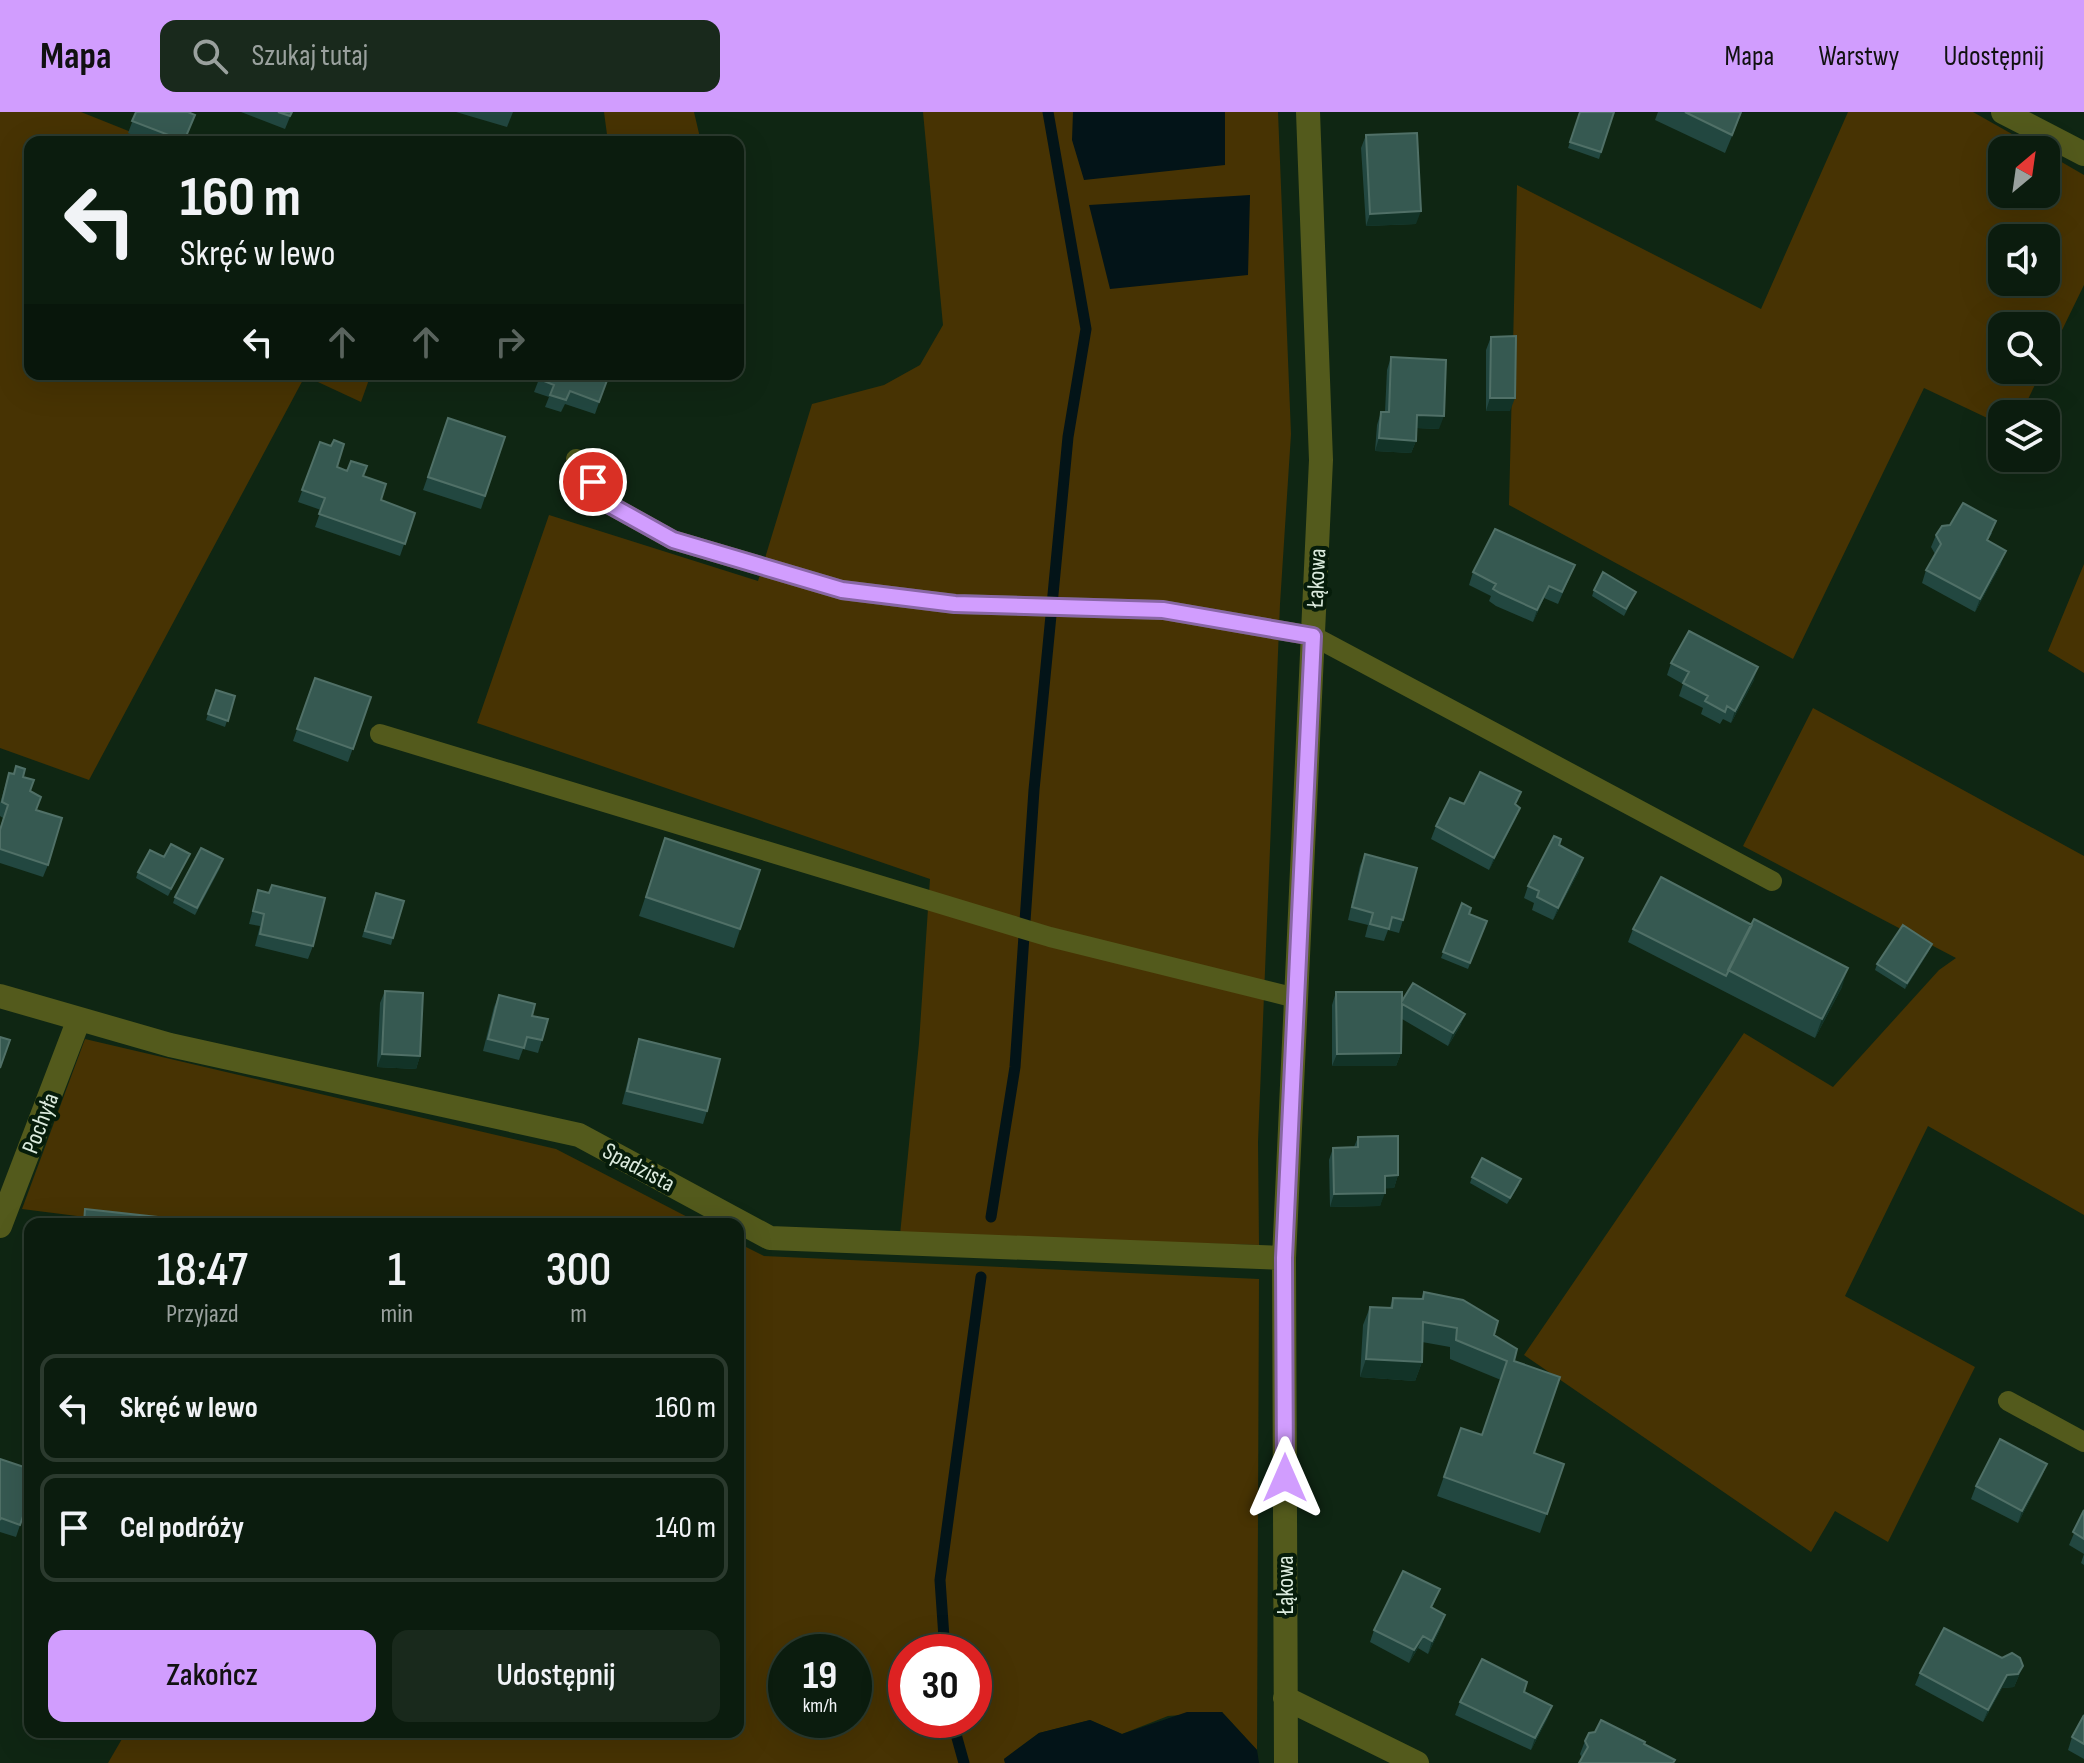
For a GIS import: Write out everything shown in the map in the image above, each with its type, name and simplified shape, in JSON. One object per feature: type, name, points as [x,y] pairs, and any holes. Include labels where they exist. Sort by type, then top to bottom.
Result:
[{"type":"street","name":"Łąkowa","points":[[1286,1763],[1284,1258],[1321,460],[1308,112]]},
{"type":"street","points":[[2003,112],[2084,154]]},
{"type":"street","name":"Spadzista","points":[[0,996],[170,1045],[579,1135],[733,1218]]},
{"type":"street","name":"Pochyła","points":[[0,1226],[79,1019]]},
{"type":"street","name":"Spadzista","points":[[744,1224],[770,1238],[1284,1258]]},
{"type":"street","points":[[1285,1698],[1417,1763]]},
{"type":"lane","points":[[576,459],[610,505],[673,540],[842,590],[955,604],[1163,610],[1313,636],[1772,881]]},
{"type":"lane","points":[[380,734],[1050,937],[1296,998]]},
{"type":"lane","points":[[2008,1401],[2084,1442]]},
{"type":"shaded area","points":[[0,112],[81,112],[141,136],[24,136],[24,380],[303,380],[89,780],[0,748]]},
{"type":"shaded area","points":[[604,112],[694,112],[700,136],[607,136]]},
{"type":"shaded area","points":[[923,112],[1278,112],[1291,434],[1280,604],[1258,1142],[1259,1245],[900,1235],[919,1043],[930,879],[477,723],[549,515],[758,581],[812,404],[884,385],[920,365],[943,325]]},
{"type":"shaded area","points":[[1073,112],[1225,112],[1225,165],[1084,180],[1072,140]]},
{"type":"shaded area","points":[[1848,112],[1973,112],[2015,136],[1988,136],[1988,208],[2060,208],[2060,161],[2084,175],[2084,285],[2060,334],[2060,312],[1988,312],[1988,384],[2035,384],[2028,400],[1988,400],[1988,418],[1924,388],[1793,659],[1509,505],[1517,185],[1761,309]]},
{"type":"shaded area","points":[[1250,195],[1248,275],[1110,289],[1089,205]]},
{"type":"shaded area","points":[[314,380],[369,380],[361,402]]},
{"type":"shaded area","points":[[2084,564],[2084,673],[2048,651]]},
{"type":"shaded area","points":[[1813,708],[2084,856],[2084,1215],[1928,1126],[1845,1296],[1975,1367],[1888,1542],[1835,1511],[1811,1552],[1524,1355],[1744,1033],[1833,1087],[1939,970],[1956,958],[1743,846]]},
{"type":"shaded area","points":[[85,1039],[556,1149],[689,1218],[93,1218],[22,1209]]},
{"type":"shaded area","points":[[744,1246],[764,1256],[1259,1279],[1257,1750],[1222,1712],[1168,1716],[1122,1734],[1090,1720],[1039,1733],[1004,1759],[1005,1763],[108,1763],[123,1738],[744,1738]]},
{"type":"shaded area","points":[[1187,1712],[1222,1712],[1257,1750],[1259,1763],[1005,1763],[1004,1759],[1039,1733],[1090,1720],[1122,1734]]},
{"type":"building","points":[[136,112],[188,112],[195,115],[186,136],[171,136],[132,121]]},
{"type":"building","points":[[1580,112],[1614,112],[1601,152],[1570,142]]},
{"type":"building","points":[[1685,112],[1741,112],[1732,135]]},
{"type":"building","points":[[1417,133],[1421,211],[1370,214],[1366,135]]},
{"type":"building","points":[[1516,336],[1515,398],[1490,398],[1491,337]]},
{"type":"building","points":[[1391,357],[1446,360],[1444,416],[1417,415],[1416,441],[1379,438],[1381,412],[1389,412]]},
{"type":"building","points":[[542,380],[607,380],[599,402],[570,391],[566,400],[550,395],[554,385]]},
{"type":"building","points":[[448,418],[505,437],[485,496],[428,477]]},
{"type":"building","points":[[334,440],[344,444],[337,467],[347,471],[351,461],[367,466],[363,476],[386,484],[381,500],[415,513],[405,544],[319,514],[325,498],[302,490],[320,442],[331,446]]},
{"type":"building","points":[[1963,503],[1996,521],[1987,540],[2006,551],[1980,599],[1926,570],[1941,544],[1936,535],[1942,526],[1950,525]]},
{"type":"building","points":[[1495,529],[1575,565],[1562,592],[1549,586],[1537,610],[1493,589],[1496,584],[1473,572]]},
{"type":"building","points":[[1603,572],[1636,592],[1626,609],[1594,590]]},
{"type":"building","points":[[1689,631],[1758,667],[1735,711],[1727,706],[1725,712],[1705,701],[1708,696],[1683,683],[1689,672],[1671,663]]},
{"type":"building","points":[[315,678],[371,697],[353,749],[297,729]]},
{"type":"building","points":[[216,690],[235,696],[228,721],[208,714]]},
{"type":"building","points":[[16,766],[25,769],[23,777],[34,780],[30,791],[41,797],[36,810],[62,818],[48,865],[0,849],[0,830],[8,805],[2,802],[9,773],[14,774]]},
{"type":"building","points":[[1480,772],[1521,792],[1515,804],[1520,808],[1494,858],[1436,826],[1450,798],[1464,804]]},
{"type":"building","points":[[1554,836],[1561,839],[1559,845],[1583,858],[1558,908],[1537,897],[1539,891],[1528,886]]},
{"type":"building","points":[[665,838],[760,870],[740,929],[646,897]]},
{"type":"building","points":[[171,844],[190,854],[171,889],[138,872],[150,850],[164,857]]},
{"type":"building","points":[[201,848],[223,859],[197,908],[175,897]]},
{"type":"building","points":[[1365,854],[1417,868],[1403,920],[1392,917],[1389,929],[1370,924],[1373,913],[1352,907]]},
{"type":"building","points":[[1661,877],[1752,925],[1726,976],[1633,929]]},
{"type":"building","points":[[272,885],[325,898],[313,946],[260,934],[264,914],[253,911],[258,890],[269,893]]},
{"type":"building","points":[[376,893],[404,901],[393,938],[365,931]]},
{"type":"building","points":[[1462,903],[1471,908],[1469,914],[1487,921],[1470,963],[1443,952]]},
{"type":"building","points":[[1754,919],[1848,968],[1822,1019],[1728,970]]},
{"type":"building","points":[[1903,925],[1932,944],[1907,983],[1877,964]]},
{"type":"building","points":[[1413,983],[1465,1014],[1453,1033],[1402,1004],[1401,1053],[1337,1054],[1336,992],[1402,992],[1402,1001]]},
{"type":"building","points":[[385,991],[423,993],[420,1056],[382,1054]]},
{"type":"building","points":[[499,995],[535,1004],[532,1016],[548,1019],[542,1040],[527,1037],[524,1048],[488,1039]]},
{"type":"building","points":[[0,1037],[10,1040],[0,1068]]},
{"type":"building","points":[[639,1039],[720,1059],[707,1111],[627,1091]]},
{"type":"building","points":[[1398,1136],[1398,1175],[1385,1176],[1385,1193],[1334,1194],[1333,1148],[1358,1147],[1358,1137]]},
{"type":"building","points":[[1482,1158],[1521,1179],[1510,1198],[1472,1177]]},
{"type":"building","points":[[85,1209],[157,1217],[157,1218],[84,1218]]},
{"type":"building","points":[[1424,1292],[1463,1300],[1498,1321],[1494,1335],[1517,1349],[1514,1361],[1560,1377],[1534,1453],[1564,1464],[1547,1514],[1444,1477],[1461,1428],[1482,1435],[1507,1361],[1456,1340],[1457,1328],[1423,1322],[1422,1362],[1366,1359],[1370,1307],[1392,1308],[1393,1298],[1423,1299]]},
{"type":"building","points":[[2000,1439],[2047,1464],[2022,1511],[1976,1486]]},
{"type":"building","points":[[0,1459],[24,1467],[24,1513],[20,1525],[0,1520]]},
{"type":"building","points":[[2084,1510],[2084,1539],[2073,1532]]},
{"type":"building","points":[[1403,1571],[1440,1589],[1431,1607],[1445,1615],[1432,1641],[1423,1636],[1414,1650],[1374,1630]]},
{"type":"building","points":[[1944,1628],[2002,1658],[2012,1653],[2020,1658],[2023,1666],[2018,1674],[2007,1675],[1988,1710],[1920,1673]]},
{"type":"building","points":[[1482,1659],[1527,1682],[1524,1692],[1552,1706],[1535,1738],[1460,1702]]},
{"type":"building","points":[[2084,1715],[2084,1744],[2072,1737]]},
{"type":"building","points":[[1601,1720],[1675,1760],[1673,1763],[1579,1763],[1588,1747],[1585,1741],[1589,1733],[1595,1732]]},
{"type":"waterway","points":[[991,1217],[1015,1067],[1034,790],[1068,437],[1086,329],[1048,112]]},
{"type":"waterway","points":[[944,1634],[940,1580],[981,1277]]},
{"type":"waterway","points":[[957,1738],[964,1763]]},
{"type":"route","points":[[593,482],[610,505],[673,540],[842,590],[955,604],[1163,610],[1313,636],[1284,1258],[1285,1478]]}]
